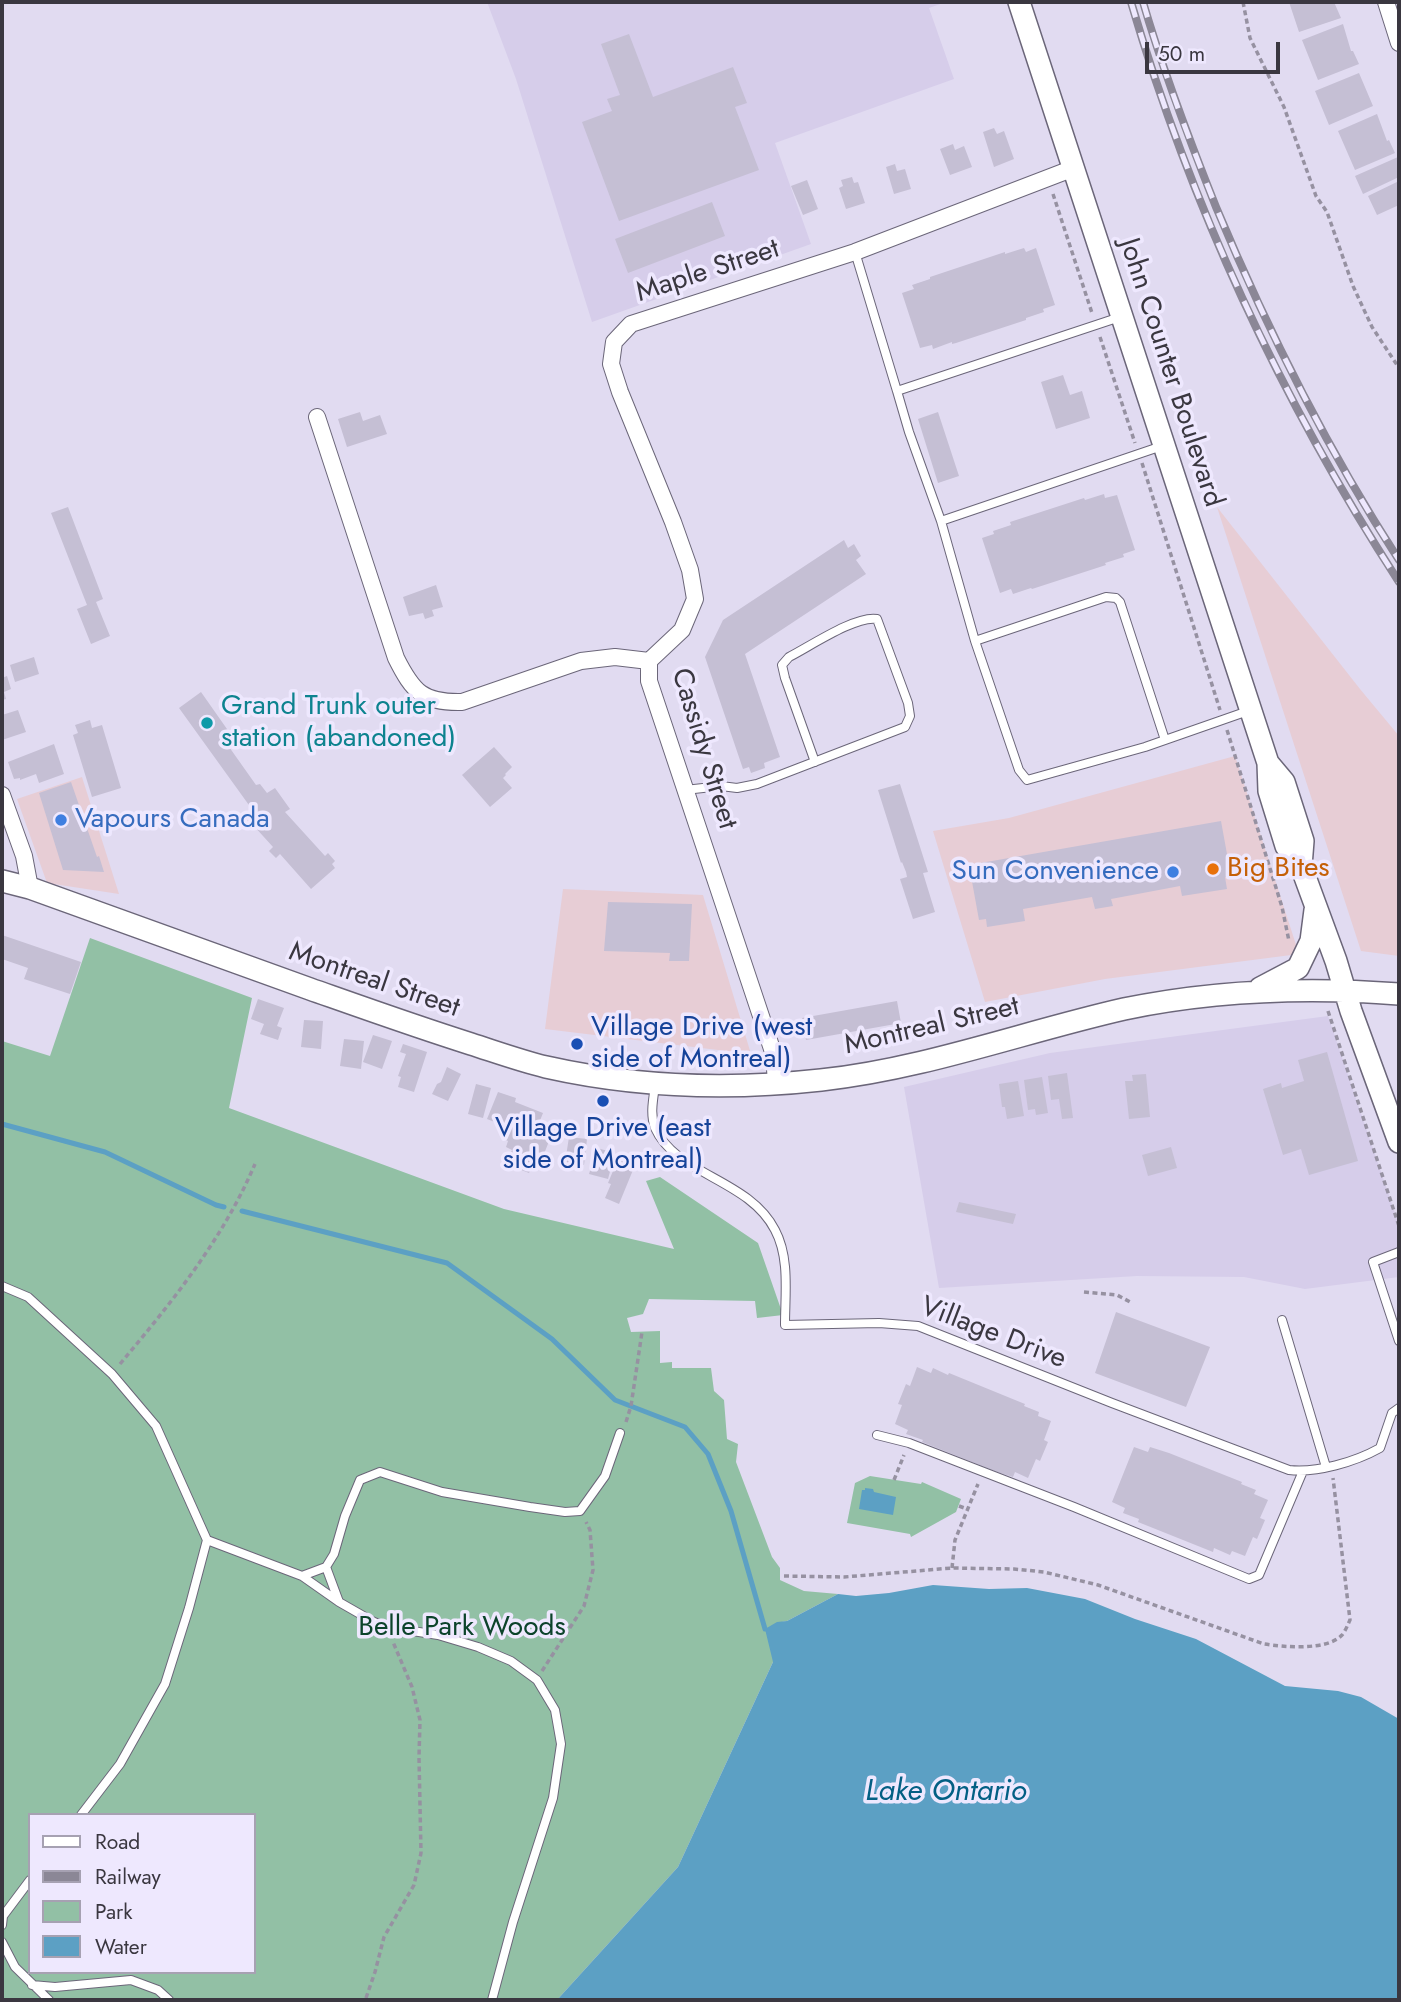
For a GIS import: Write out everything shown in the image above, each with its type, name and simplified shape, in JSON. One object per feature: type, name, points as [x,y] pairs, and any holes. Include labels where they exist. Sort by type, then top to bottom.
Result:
[{"type":"main road","name":"John Counter Boulevard","points":[[1019,2],[1268,763],[1284,782],[1303,841],[1301,866],[1399,1142]]},
{"type":"main road","name":"Montreal Street","points":[[2,881],[30,888],[416,1027],[544,1066],[655,1083],[776,1083],[866,1073],[936,1058],[1126,1009],[1217,993],[1255,990],[1344,990],[1399,994]]},
{"type":"main road","points":[[1255,990],[1298,968],[1311,941],[1316,906]]},
{"type":"street","points":[[1385,2],[1399,43]]},
{"type":"street","name":"Maple Street","points":[[649,661],[682,630],[695,599],[690,570],[673,522],[611,364],[614,342],[631,324],[855,252],[1074,168]]},
{"type":"street","name":"Cassidy Street","points":[[317,417],[396,658],[408,683],[425,697],[441,703],[461,702],[582,661],[615,657],[649,661],[649,681],[775,1055],[776,1083]]},
{"type":"street","points":[[2,795],[24,856],[30,888]]},
{"type":"lane","points":[[855,252],[909,432],[941,521],[975,642],[1019,770],[1027,780],[1165,740],[1251,710]]},
{"type":"lane","points":[[897,391],[1122,316]]},
{"type":"lane","points":[[941,521],[1165,445]]},
{"type":"lane","points":[[975,642],[1106,597],[1116,598],[1120,602],[1165,740]]},
{"type":"lane","points":[[685,790],[721,786],[737,788],[757,784],[815,762],[905,727],[910,716],[908,704],[877,619],[857,621],[789,657],[782,665],[815,762]]},
{"type":"lane","name":"Village Drive","points":[[655,1083],[653,1118],[655,1127],[667,1146],[687,1162],[743,1193],[757,1204],[777,1232],[785,1271],[785,1325],[868,1322],[918,1326],[1289,1470],[1303,1471],[1326,1467],[1380,1448],[1392,1413],[1399,1408]]},
{"type":"lane","points":[[1399,1252],[1373,1262],[1399,1341]]},
{"type":"lane","points":[[2,1286],[28,1297],[112,1374],[156,1426],[207,1540],[165,1684],[120,1764],[83,1813]]},
{"type":"lane","points":[[1282,1320],[1326,1467]]},
{"type":"lane","points":[[302,1576],[326,1567],[334,1554],[345,1516],[360,1480],[380,1472],[442,1492],[565,1512],[580,1511],[605,1476],[620,1433]]},
{"type":"lane","points":[[877,1435],[909,1443],[1249,1578],[1259,1575],[1303,1471]]},
{"type":"lane","points":[[207,1540],[302,1576],[374,1622],[478,1647],[510,1661],[537,1679],[555,1710],[561,1744],[553,1798],[513,1922],[492,2000]]},
{"type":"lane","points":[[326,1567],[339,1602]]},
{"type":"lane","points":[[2,1925],[4,1916],[28,1883]]},
{"type":"lane","points":[[2,1942],[15,1967],[49,2000]]},
{"type":"lane","points":[[32,1985],[55,1986],[131,1980],[158,1990],[169,2000]]},
{"type":"path","points":[[1243,2],[1250,38],[1284,107],[1316,197],[1327,212],[1353,286],[1372,327],[1399,368]]},
{"type":"path","points":[[1052,190],[1139,454],[1282,907],[1289,944]]},
{"type":"path","points":[[1328,1011],[1399,1226]]},
{"type":"path","points":[[112,1374],[157,1319],[220,1233],[255,1164]]},
{"type":"path","points":[[1084,1292],[1117,1295],[1132,1303]]},
{"type":"path","points":[[620,1433],[628,1418],[642,1332]]},
{"type":"path","points":[[894,1480],[909,1443]]},
{"type":"path","points":[[784,1576],[844,1577],[952,1568],[1014,1569],[1067,1576],[1264,1644],[1310,1647],[1342,1636],[1350,1620],[1333,1478]]},
{"type":"path","points":[[952,1568],[955,1540],[972,1497]]},
{"type":"path","points":[[959,1506],[967,1509]]},
{"type":"path","points":[[537,1679],[584,1606],[593,1570],[590,1531],[580,1511]]},
{"type":"path","points":[[366,1998],[384,1937],[414,1885],[421,1853],[420,1720],[412,1687],[387,1627]]},
{"type":"shaded area","points":[[487,2],[946,2],[929,8],[954,79],[775,143],[811,244],[592,322],[516,79]]},
{"type":"shaded area","points":[[1217,507],[1399,736],[1399,956],[1361,951]]},
{"type":"shaded area","points":[[1235,756],[1299,954],[1105,979],[985,1002],[933,831],[1009,818]]},
{"type":"shaded area","points":[[82,777],[119,894],[47,883],[17,799]]},
{"type":"shaded area","points":[[563,889],[703,895],[751,1054],[545,1029]]},
{"type":"shaded area","points":[[1328,1016],[1399,1225],[1399,1277],[1305,1289],[1244,1277],[1137,1276],[939,1288],[904,1087],[1050,1053]]},
{"type":"green space","name":"Belle Park Woods","points":[[90,938],[252,998],[229,1108],[504,1209],[674,1249],[646,1181],[660,1177],[758,1243],[783,1315],[757,1318],[755,1301],[649,1299],[643,1314],[627,1318],[631,1332],[660,1331],[660,1363],[672,1362],[672,1368],[711,1368],[714,1391],[724,1400],[727,1439],[738,1444],[736,1462],[772,1557],[780,1568],[780,1580],[804,1591],[838,1594],[787,1621],[777,1623],[773,1662],[678,1867],[557,2000],[2,2000],[2,1041],[50,1056]]},
{"type":"green space","points":[[870,1476],[921,1484],[922,1482],[961,1499],[956,1512],[911,1537],[910,1534],[847,1523],[855,1483]]},
{"type":"water","points":[[865,1488],[896,1497],[893,1515],[859,1509],[862,1490]]},
{"type":"water","name":"Lake Ontario","points":[[933,1585],[989,1589],[1027,1588],[1085,1599],[1196,1639],[1285,1686],[1338,1691],[1361,1697],[1399,1719],[1399,2000],[557,2000],[678,1867],[773,1662],[765,1629],[777,1622],[787,1621],[838,1594],[856,1596],[889,1593]]},
{"type":"building","points":[[1289,2],[1334,2],[1341,18],[1299,32]]},
{"type":"building","points":[[1343,24],[1351,51],[1359,64],[1318,80],[1302,40]]},
{"type":"building","points":[[629,34],[653,97],[733,67],[747,103],[735,107],[759,170],[619,221],[582,122],[612,111],[607,99],[620,95],[601,44]]},
{"type":"building","points":[[1359,73],[1373,106],[1329,125],[1315,91]]},
{"type":"building","points":[[1377,114],[1387,141],[1389,140],[1395,153],[1355,170],[1338,131]]},
{"type":"building","points":[[994,128],[997,134],[1004,131],[1014,159],[994,167],[983,132]]},
{"type":"building","points":[[953,144],[955,150],[964,146],[972,167],[950,175],[940,149]]},
{"type":"building","points":[[1398,157],[1399,177],[1363,194],[1355,176]]},
{"type":"building","points":[[895,164],[897,171],[905,169],[911,189],[894,194],[886,167]]},
{"type":"building","points":[[852,177],[854,183],[858,182],[865,203],[846,209],[839,188],[843,186],[841,180]]},
{"type":"building","points":[[807,180],[818,209],[803,215],[791,186]]},
{"type":"building","points":[[1399,181],[1399,205],[1377,215],[1368,196]]},
{"type":"building","points":[[712,202],[725,236],[628,273],[615,239]]},
{"type":"building","points":[[1024,248],[1026,252],[1036,248],[1055,305],[1026,320],[956,343],[933,349],[932,345],[920,348],[902,293],[914,289],[912,285],[930,277]]},
{"type":"building","points":[[1063,375],[1070,395],[1082,391],[1090,418],[1056,429],[1041,382]]},
{"type":"building","points":[[360,412],[363,421],[380,415],[387,434],[347,447],[338,419]]},
{"type":"building","points":[[938,412],[959,476],[938,483],[918,419]]},
{"type":"building","points":[[1104,494],[1105,498],[1117,495],[1135,550],[1105,563],[1106,565],[1032,589],[1013,594],[1011,589],[1000,593],[982,538],[1011,525],[1010,522]]},
{"type":"building","points":[[68,507],[103,599],[96,602],[110,636],[91,644],[77,609],[87,605],[51,513]]},
{"type":"building","points":[[844,540],[848,548],[854,544],[861,556],[856,560],[866,574],[745,654],[780,757],[764,763],[765,768],[751,773],[749,767],[743,769],[705,657],[723,620]]},
{"type":"building","points":[[436,585],[443,607],[432,610],[434,616],[425,619],[423,613],[409,616],[403,597]]},
{"type":"building","points":[[34,657],[39,674],[15,682],[10,665]]},
{"type":"building","points":[[7,676],[11,689],[4,692],[6,699],[2,700],[2,678]]},
{"type":"building","points":[[201,692],[234,739],[227,744],[256,785],[260,784],[267,793],[275,788],[290,809],[285,812],[325,856],[328,853],[335,861],[332,864],[335,868],[311,889],[280,854],[276,858],[269,851],[273,847],[253,825],[259,819],[179,708]]},
{"type":"building","points":[[18,710],[26,732],[2,740],[2,715]]},
{"type":"building","points":[[90,720],[92,728],[102,725],[121,788],[92,797],[73,735],[78,733],[75,725]]},
{"type":"building","points":[[54,744],[64,774],[39,783],[36,774],[20,780],[14,779],[8,762]]},
{"type":"building","points":[[494,747],[512,767],[503,778],[512,788],[490,807],[462,775]]},
{"type":"building","points":[[71,782],[104,872],[63,870],[39,793]]},
{"type":"building","points":[[900,784],[928,872],[923,873],[935,912],[913,919],[900,879],[907,877],[906,872],[878,790]]},
{"type":"building","points":[[1221,821],[1231,876],[1225,877],[1227,889],[1182,896],[1180,886],[1111,899],[1113,906],[1095,909],[1092,897],[1023,909],[1025,921],[987,927],[986,919],[979,920],[969,865]]},
{"type":"building","points":[[608,902],[692,904],[689,961],[669,961],[670,953],[604,951]]},
{"type":"building","points":[[2,935],[81,962],[70,994],[24,979],[28,968],[2,959]]},
{"type":"building","points":[[258,999],[284,1008],[277,1026],[282,1028],[278,1040],[260,1034],[264,1024],[251,1019]]},
{"type":"building","points":[[897,1001],[901,1023],[806,1040],[802,1018]]},
{"type":"building","points":[[304,1020],[323,1021],[321,1049],[301,1047]]},
{"type":"building","points":[[373,1035],[392,1041],[382,1069],[363,1062]]},
{"type":"building","points":[[344,1039],[364,1041],[361,1069],[340,1066]]},
{"type":"building","points":[[403,1044],[427,1052],[414,1092],[398,1087],[401,1077],[398,1076],[406,1054],[400,1052]]},
{"type":"building","points":[[1327,1052],[1358,1161],[1309,1175],[1301,1149],[1283,1155],[1263,1089],[1281,1083],[1282,1088],[1304,1081],[1298,1060]]},
{"type":"building","points":[[447,1067],[461,1074],[448,1101],[432,1094]]},
{"type":"building","points":[[1067,1073],[1073,1118],[1062,1119],[1059,1099],[1051,1100],[1048,1076]]},
{"type":"building","points":[[1146,1074],[1150,1117],[1129,1119],[1125,1081],[1133,1081],[1132,1075]]},
{"type":"building","points":[[1042,1077],[1048,1113],[1036,1115],[1035,1109],[1028,1110],[1024,1080]]},
{"type":"building","points":[[1018,1081],[1024,1116],[1007,1119],[1005,1107],[1002,1107],[999,1084]]},
{"type":"building","points":[[476,1084],[491,1088],[483,1118],[468,1114]]},
{"type":"building","points":[[498,1092],[516,1098],[515,1102],[543,1113],[539,1123],[543,1125],[541,1132],[551,1136],[544,1154],[537,1152],[529,1173],[506,1164],[512,1150],[506,1147],[510,1128],[487,1119]]},
{"type":"building","points":[[569,1137],[587,1139],[584,1165],[565,1163]]},
{"type":"building","points":[[1171,1147],[1177,1168],[1148,1176],[1142,1155]]},
{"type":"building","points":[[597,1148],[615,1153],[608,1179],[589,1174]]},
{"type":"building","points":[[618,1159],[633,1170],[619,1204],[605,1198]]},
{"type":"building","points":[[959,1202],[1016,1214],[1013,1224],[956,1212]]},
{"type":"building","points":[[1116,1312],[1210,1347],[1186,1407],[1095,1373]]},
{"type":"building","points":[[917,1367],[931,1373],[933,1368],[948,1375],[949,1373],[1025,1404],[1024,1406],[1039,1412],[1038,1416],[1051,1421],[1044,1440],[1048,1442],[1040,1461],[1036,1459],[1028,1478],[1015,1472],[1013,1477],[997,1472],[922,1442],[923,1440],[906,1434],[908,1430],[895,1424],[902,1405],[898,1404],[906,1384],[910,1386]]},
{"type":"building","points":[[1134,1447],[1148,1452],[1150,1447],[1169,1453],[1242,1482],[1241,1484],[1256,1490],[1254,1494],[1268,1500],[1260,1518],[1265,1520],[1257,1539],[1253,1537],[1245,1556],[1232,1551],[1230,1555],[1214,1548],[1213,1552],[1138,1522],[1139,1519],[1123,1513],[1125,1508],[1112,1502]]},
{"type":"waterway","points":[[2,1124],[105,1152],[224,1207]]},
{"type":"waterway","points":[[242,1211],[447,1263],[552,1339],[615,1400],[685,1427],[708,1454],[731,1511],[765,1629]]},
{"type":"railway","points":[[1131,2],[1182,154],[1244,301],[1317,445],[1399,582]]},
{"type":"railway","points":[[1143,2],[1196,156],[1256,298],[1323,432],[1399,560]]},
{"type":"place","name":"Grand Trunk outer station (abandoned)","points":[[207,723]]},
{"type":"place","name":"Vapours Canada","points":[[61,820]]},
{"type":"place","name":"Big Bites","points":[[1213,869]]},
{"type":"place","name":"Sun Convenience","points":[[1173,872]]},
{"type":"place","name":"Village Drive (west side of Montreal)","points":[[577,1044]]},
{"type":"place","name":"Village Drive (east side of Montreal)","points":[[603,1101]]}]
